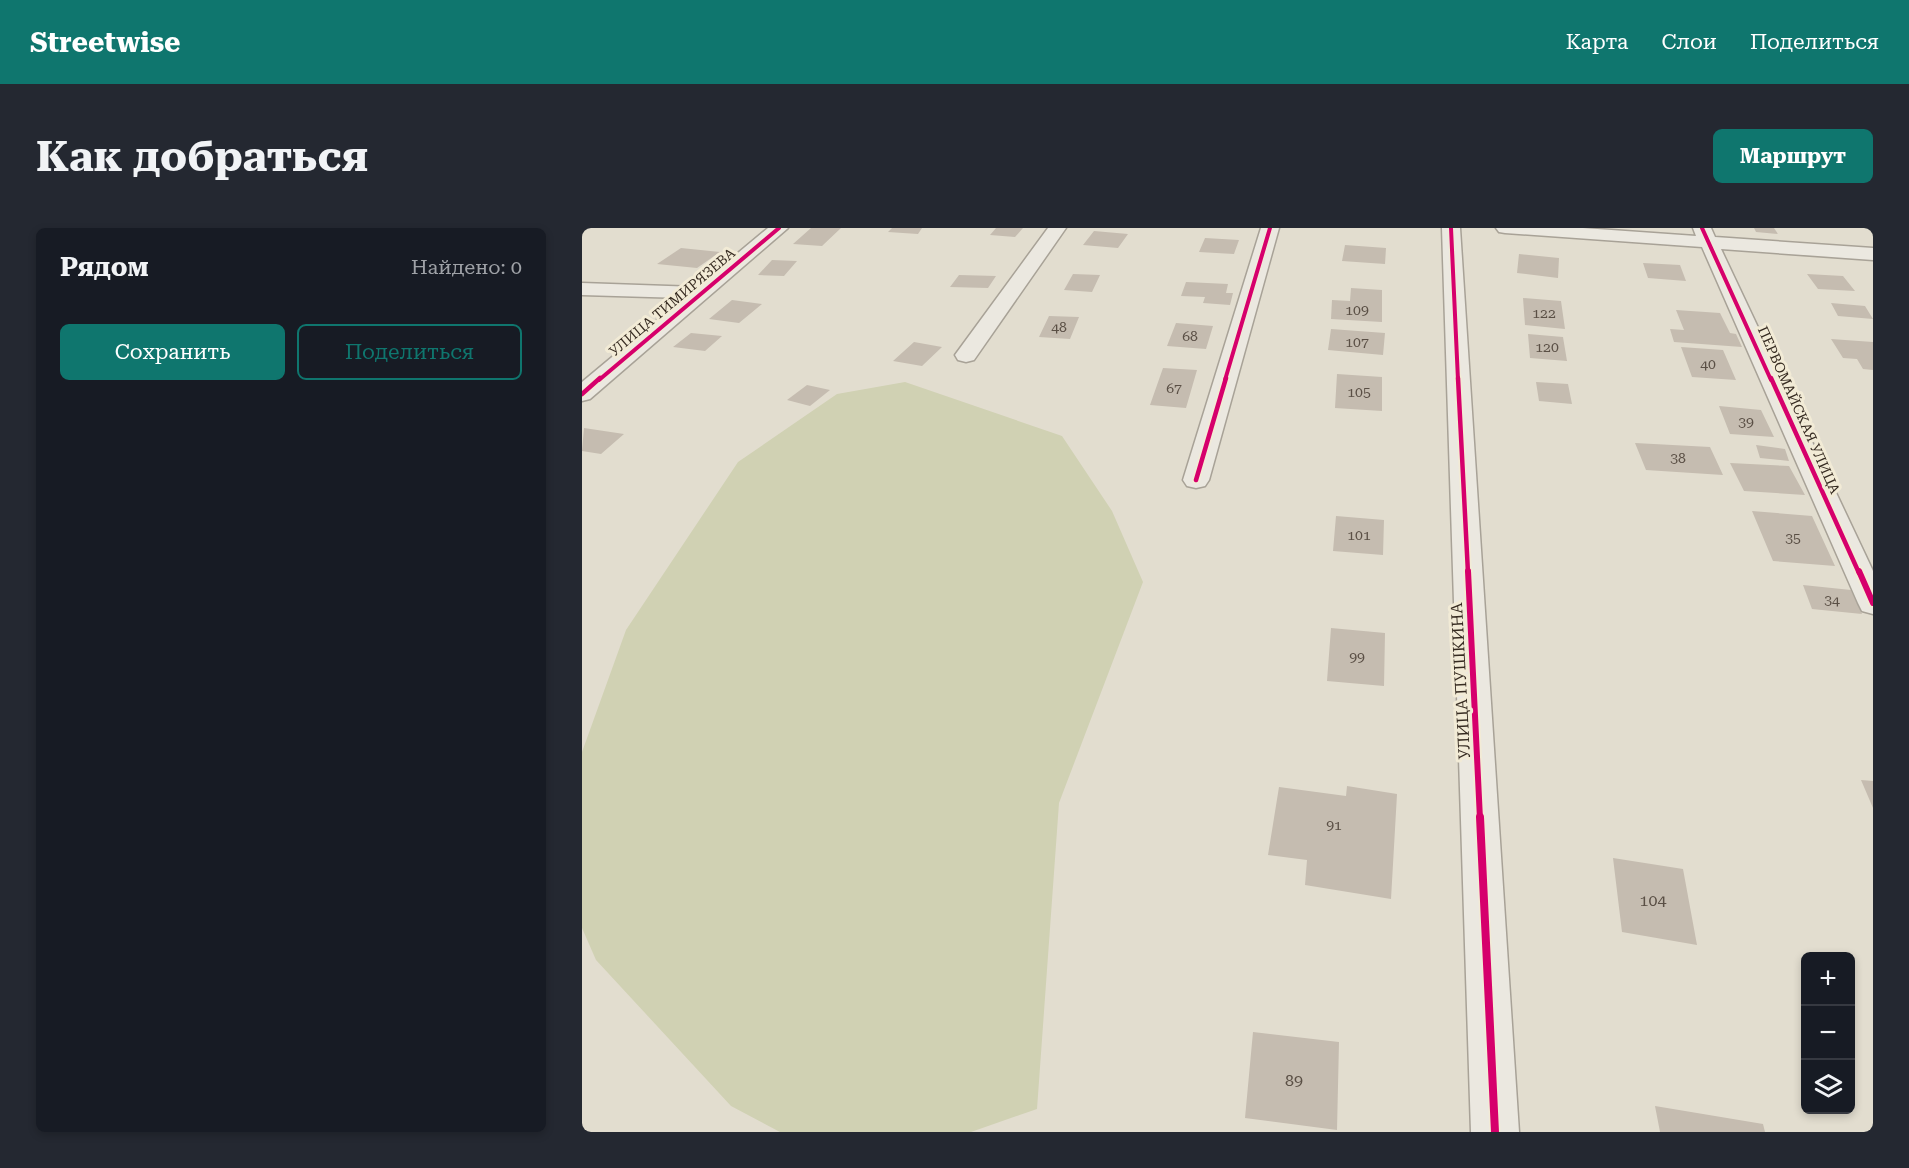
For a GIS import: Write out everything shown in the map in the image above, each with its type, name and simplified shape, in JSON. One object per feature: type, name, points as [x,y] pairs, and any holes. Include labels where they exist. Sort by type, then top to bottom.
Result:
[{"type":"street","name":"УЛИЦА ТИМИРЯЗЕВА","points":[[582,394],[779,228]]},
{"type":"street","points":[[966,355],[1056,228]]},
{"type":"street","points":[[1196,480],[1270,228]]},
{"type":"street","name":"УЛИЦА ПУШКИНА","points":[[1451,228],[1495,1132]]},
{"type":"street","points":[[1505,228],[1705,234],[1873,254]]},
{"type":"street","name":"ПЕРВОМАЙСКАЯ УЛИЦА","points":[[1705,234],[1873,603]]},
{"type":"street","points":[[582,289],[700,293]]},
{"type":"green space","points":[[905,382],[1062,436],[1112,511],[1143,582],[1059,803],[1037,1109],[971,1132],[780,1132],[731,1106],[596,960],[582,928],[582,752],[626,630],[738,462],[837,394]]},
{"type":"building","points":[[811,228],[841,228],[822,246],[793,244]]},
{"type":"building","points":[[892,228],[922,228],[918,234],[888,232]]},
{"type":"building","points":[[996,228],[1023,228],[1015,237],[990,235]]},
{"type":"building","points":[[1754,228],[1774,228],[1778,234],[1756,232]]},
{"type":"building","points":[[1094,231],[1128,234],[1118,248],[1083,245]]},
{"type":"building","points":[[1205,238],[1239,240],[1234,254],[1199,252]]},
{"type":"building","points":[[1345,245],[1386,248],[1385,264],[1342,261]]},
{"type":"building","points":[[681,248],[720,252],[697,268],[657,264]]},
{"type":"building","points":[[1519,254],[1559,258],[1558,278],[1517,273]]},
{"type":"building","points":[[772,260],[797,261],[784,276],[758,275]]},
{"type":"building","points":[[1643,263],[1680,265],[1686,281],[1648,278]]},
{"type":"building","points":[[1073,274],[1100,275],[1092,292],[1064,290]]},
{"type":"building","points":[[1807,274],[1843,276],[1855,291],[1818,289]]},
{"type":"building","points":[[959,275],[996,276],[988,288],[950,287]]},
{"type":"building","points":[[1186,282],[1228,284],[1226,293],[1233,293],[1230,305],[1203,303],[1205,297],[1181,296]]},
{"type":"building","points":[[1351,288],[1382,290],[1382,322],[1331,319],[1332,300],[1350,301]]},
{"type":"building","points":[[1523,298],[1561,301],[1565,329],[1525,325]]},
{"type":"building","points":[[732,300],[762,304],[739,323],[709,319]]},
{"type":"building","points":[[1831,303],[1865,306],[1873,319],[1838,316]]},
{"type":"building","points":[[1676,310],[1720,313],[1730,333],[1736,334],[1742,347],[1674,342],[1670,329],[1684,330]]},
{"type":"building","points":[[1049,316],[1079,317],[1070,339],[1039,337]]},
{"type":"building","points":[[1176,323],[1213,326],[1206,349],[1167,346]]},
{"type":"building","points":[[1331,329],[1385,333],[1383,355],[1328,350]]},
{"type":"building","points":[[691,333],[722,336],[705,351],[673,347]]},
{"type":"building","points":[[1528,334],[1563,337],[1567,361],[1530,358]]},
{"type":"building","points":[[1831,339],[1873,342],[1873,370],[1863,369],[1857,359],[1843,358]]},
{"type":"building","points":[[914,342],[942,347],[922,366],[893,361]]},
{"type":"building","points":[[1681,347],[1723,350],[1736,380],[1692,377]]},
{"type":"building","points":[[1163,368],[1197,370],[1186,408],[1150,405]]},
{"type":"building","points":[[1337,374],[1382,377],[1382,411],[1335,408]]},
{"type":"building","points":[[1536,382],[1568,384],[1572,404],[1539,401]]},
{"type":"building","points":[[807,385],[830,390],[810,406],[787,400]]},
{"type":"building","points":[[1719,406],[1761,410],[1774,437],[1730,434]]},
{"type":"building","points":[[584,428],[624,434],[601,454],[582,451]]},
{"type":"building","points":[[1635,443],[1710,447],[1723,475],[1646,470]]},
{"type":"building","points":[[1756,445],[1785,449],[1789,461],[1760,458]]},
{"type":"building","points":[[1730,463],[1789,466],[1805,495],[1744,491]]},
{"type":"building","points":[[1752,511],[1812,516],[1835,566],[1773,561]]},
{"type":"building","points":[[1336,516],[1384,520],[1383,555],[1333,551]]},
{"type":"building","points":[[1803,585],[1851,590],[1862,614],[1812,609]]},
{"type":"building","points":[[1331,628],[1385,633],[1384,686],[1327,681]]},
{"type":"building","points":[[1861,780],[1873,781],[1873,808]]},
{"type":"building","points":[[1347,786],[1397,794],[1391,899],[1305,885],[1307,860],[1268,855],[1279,787],[1346,796]]},
{"type":"building","points":[[1613,858],[1683,869],[1697,945],[1622,932]]},
{"type":"building","points":[[1253,1032],[1339,1042],[1337,1130],[1245,1118]]},
{"type":"building","points":[[1655,1106],[1763,1124],[1765,1132],[1660,1132]]},
{"type":"cycle path","points":[[582,394],[779,228]]},
{"type":"cycle path","points":[[1196,480],[1270,228]]},
{"type":"cycle path","points":[[1451,228],[1495,1132]]},
{"type":"cycle path","points":[[1702,228],[1873,603]]}]
